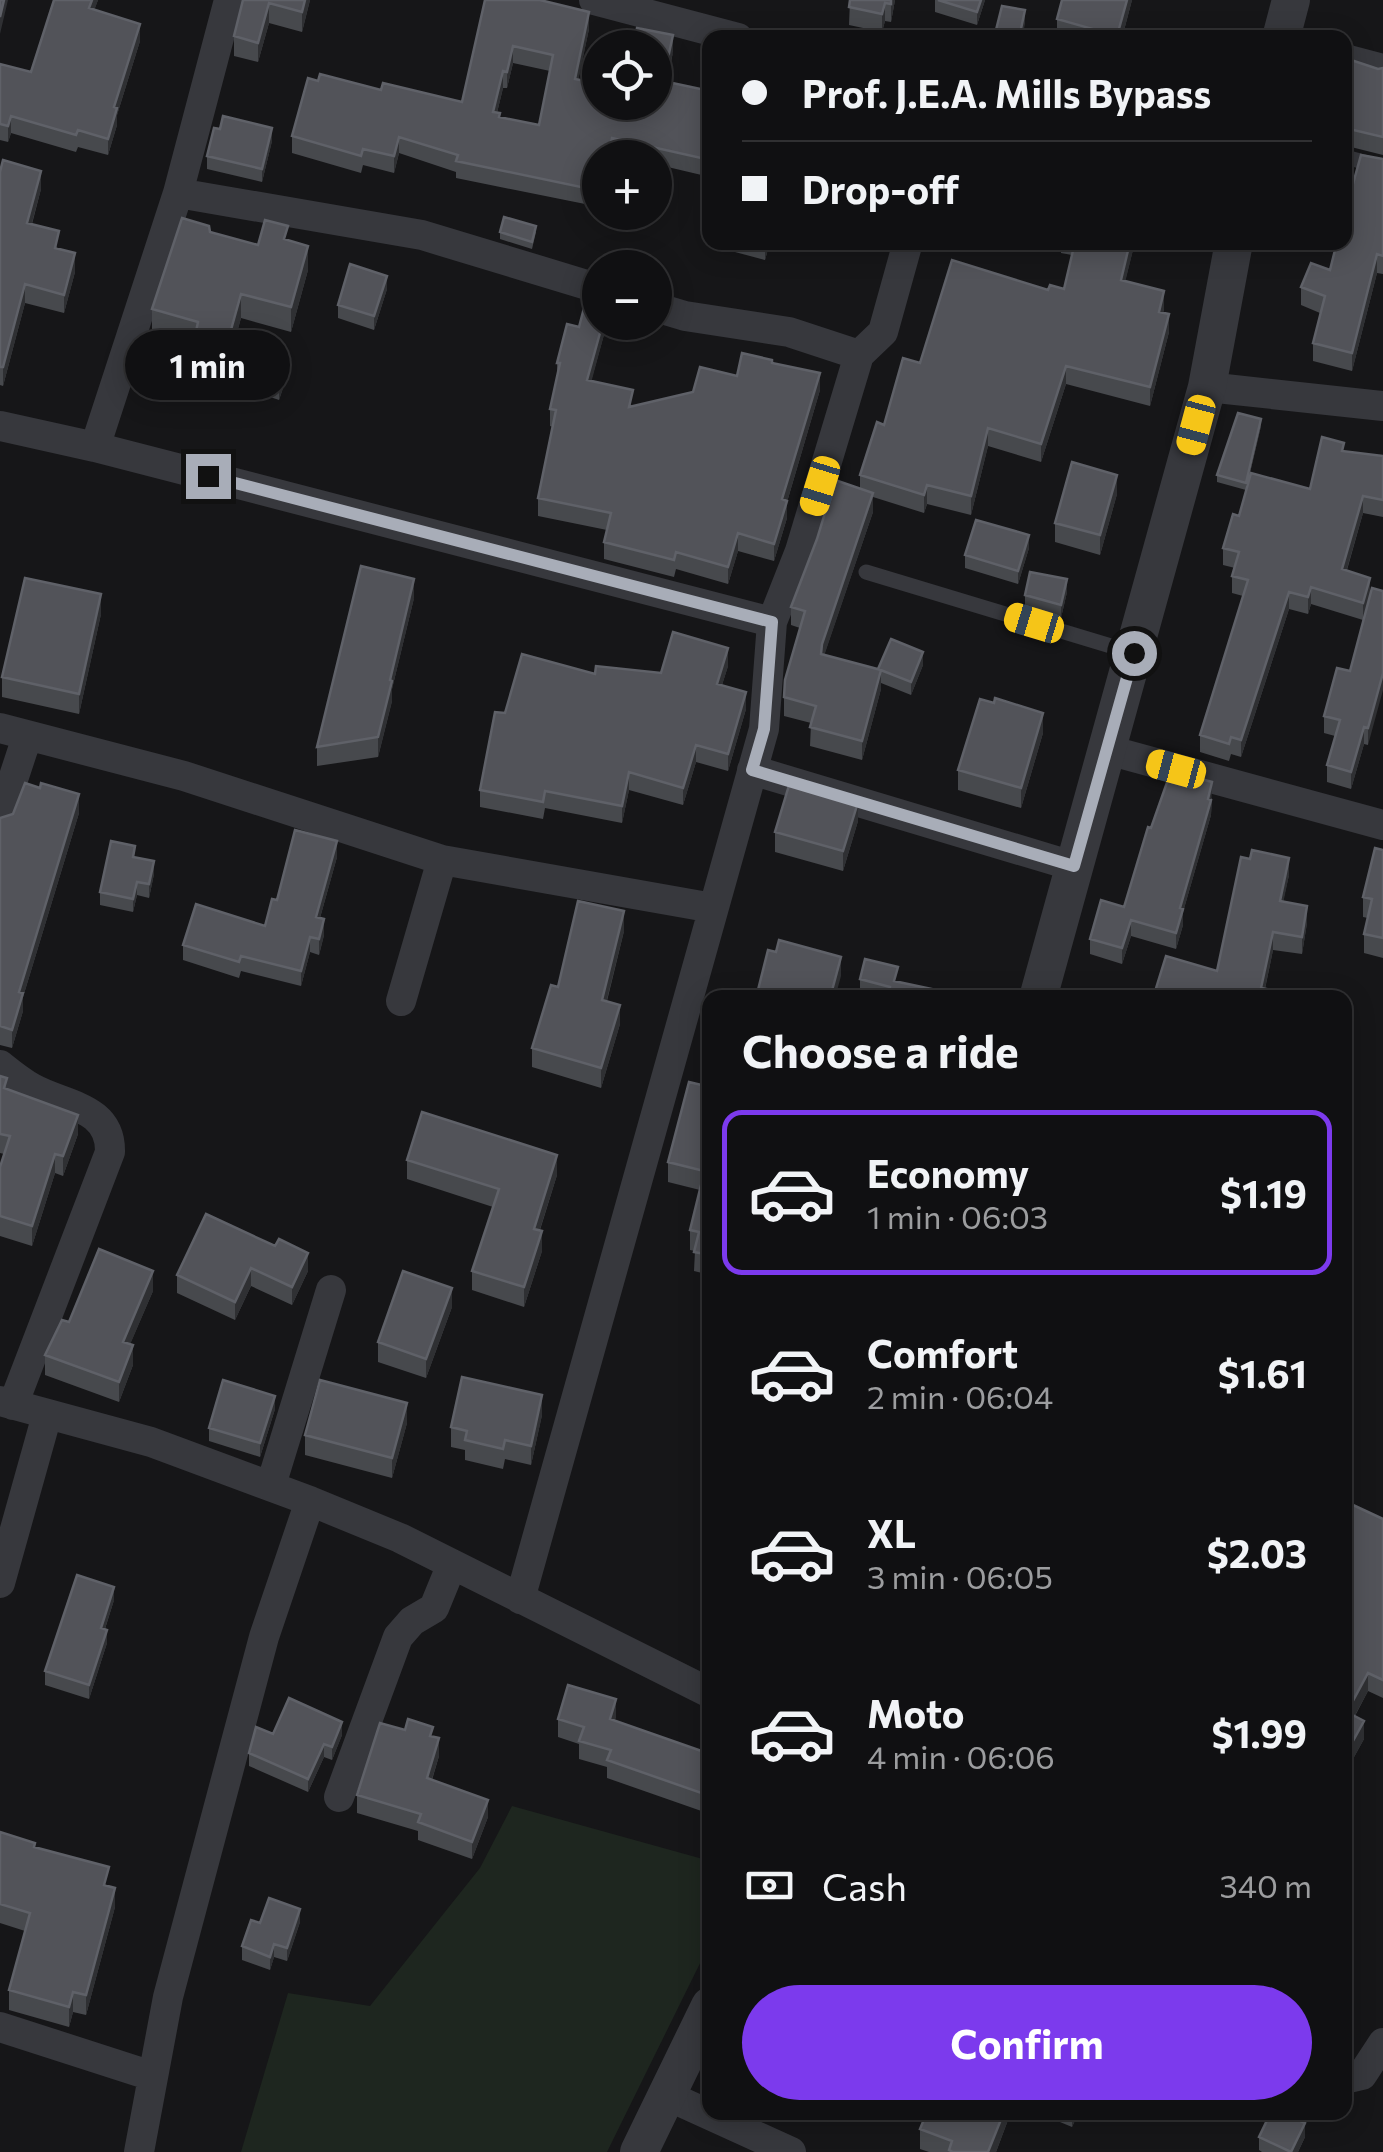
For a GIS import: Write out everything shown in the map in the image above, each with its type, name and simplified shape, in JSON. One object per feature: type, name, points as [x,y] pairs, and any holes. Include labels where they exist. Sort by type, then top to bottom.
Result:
[{"type":"street","points":[[95,447],[178,192],[229,0]]},
{"type":"street","points":[[594,0],[708,30]]},
{"type":"street","points":[[1283,30],[1290,0]]},
{"type":"street","points":[[1352,61],[1383,70]]},
{"type":"street","points":[[178,192],[422,235],[582,284]]},
{"type":"street","points":[[520,1599],[764,729],[772,622],[800,552],[859,355],[883,332],[906,250]]},
{"type":"street","points":[[1040,990],[1207,387],[1233,250]]},
{"type":"street","points":[[672,312],[789,332],[859,355]]},
{"type":"street","points":[[1207,387],[1383,406]]},
{"type":"street","points":[[0,426],[95,447],[772,622]]},
{"type":"street","points":[[0,819],[14,733],[184,776],[442,860],[713,908]]},
{"type":"street","points":[[1108,750],[1383,825]]},
{"type":"street","points":[[752,770],[1074,866]]},
{"type":"street","points":[[401,1001],[442,860]]},
{"type":"street","points":[[0,1065],[31,1088],[86,1110],[110,1137],[110,1152],[6,1403],[151,1442],[310,1501],[400,1538],[702,1689]]},
{"type":"street","points":[[271,1486],[331,1290]]},
{"type":"street","points":[[0,1583],[48,1415]]},
{"type":"street","points":[[139,2152],[168,1997],[264,1637],[310,1501]]},
{"type":"street","points":[[339,1797],[398,1637],[434,1608],[452,1564]]},
{"type":"street","points":[[639,2152],[702,2022]]},
{"type":"street","points":[[0,2027],[152,2076]]},
{"type":"street","points":[[1352,2077],[1362,2075],[1383,2043]]},
{"type":"street","points":[[666,2095],[702,2111]]},
{"type":"street","points":[[721,2120],[791,2152]]},
{"type":"lane","points":[[1352,159],[1383,168]]},
{"type":"lane","points":[[866,572],[1134,653]]},
{"type":"shaded area","points":[[512,1806],[702,1859],[702,1959],[607,2152],[241,2152],[288,1993],[370,2006],[480,1868]]},
{"type":"building","points":[[54,0],[92,0],[89,8],[140,24],[108,139],[78,130],[76,135],[11,116],[8,126],[0,124],[0,64],[31,72]]},
{"type":"building","points":[[243,0],[305,0],[302,12],[269,3],[258,43],[234,36]]},
{"type":"building","points":[[485,0],[540,0],[589,12],[585,30],[582,30],[575,79],[582,80],[582,120],[672,120],[672,83],[702,89],[702,158],[672,151],[672,140],[582,140],[582,187],[456,161],[458,155],[399,137],[394,156],[363,149],[361,156],[292,136],[308,78],[318,81],[320,74],[381,90],[383,83],[462,102]],"holes":[[[513,46],[553,55],[539,125],[499,117],[500,113],[493,112]]]},
{"type":"building","points":[[850,0],[891,0],[891,4],[885,3],[882,14],[849,7]]},
{"type":"building","points":[[938,0],[981,0],[977,12]]},
{"type":"building","points":[[1062,0],[1127,0],[1119,30],[1096,30],[1057,19]]},
{"type":"building","points":[[1002,6],[1025,10],[1021,30],[996,30]]},
{"type":"building","points":[[1352,60],[1383,68],[1383,137],[1352,130]]},
{"type":"building","points":[[223,116],[272,128],[262,169],[207,156],[214,128],[220,129]]},
{"type":"building","points":[[1361,155],[1383,159],[1383,256],[1377,254],[1352,353],[1313,343],[1325,296],[1301,287],[1311,263],[1330,270],[1335,250],[1352,250],[1352,188]]},
{"type":"building","points":[[3,160],[41,171],[27,223],[59,231],[55,248],[75,253],[64,295],[25,284],[0,367],[0,172]]},
{"type":"building","points":[[504,217],[536,226],[532,242],[500,232]]},
{"type":"building","points":[[182,218],[209,226],[210,232],[258,245],[265,220],[288,226],[284,239],[308,246],[291,307],[241,294],[227,344],[195,336],[198,322],[152,309]]},
{"type":"building","points":[[1073,250],[1128,250],[1121,280],[1164,291],[1159,312],[1169,314],[1150,387],[1066,366],[1041,444],[988,428],[971,496],[927,485],[924,495],[860,475],[877,422],[884,425],[903,358],[920,363],[952,260],[1048,290],[1050,285],[1064,289]]},
{"type":"building","points":[[350,264],[387,276],[374,316],[338,305]]},
{"type":"building","points":[[582,316],[582,340],[598,340],[587,380],[633,390],[629,407],[693,392],[700,367],[737,376],[742,353],[820,373],[782,499],[787,501],[774,544],[738,533],[728,567],[676,552],[674,560],[604,542],[611,513],[538,498],[556,410],[550,409],[557,363],[567,324],[579,327]]},
{"type":"building","points":[[238,343],[288,360],[279,386],[229,370]]},
{"type":"building","points":[[1238,413],[1261,419],[1246,483],[1217,475]]},
{"type":"building","points":[[1322,437],[1344,443],[1342,451],[1383,456],[1383,500],[1363,496],[1342,569],[1370,578],[1363,603],[1311,587],[1308,597],[1289,592],[1241,740],[1231,737],[1229,744],[1200,735],[1248,580],[1232,576],[1239,552],[1223,548],[1233,514],[1239,516],[1251,473],[1310,489]]},
{"type":"building","points":[[1072,462],[1117,475],[1100,535],[1055,523]]},
{"type":"building","points":[[835,480],[873,493],[821,654],[881,670],[862,741],[810,727],[816,706],[784,697],[785,680],[805,611],[791,607]]},
{"type":"building","points":[[976,520],[1029,535],[1018,571],[965,555]]},
{"type":"building","points":[[361,566],[414,579],[392,681],[378,737],[317,747]]},
{"type":"building","points":[[1030,572],[1067,579],[1061,605],[1025,595]]},
{"type":"building","points":[[25,578],[101,594],[79,694],[2,677]]},
{"type":"building","points":[[1372,588],[1383,591],[1383,673],[1351,772],[1327,765],[1340,720],[1324,716],[1337,668],[1350,671]]},
{"type":"building","points":[[673,632],[728,648],[717,684],[746,692],[728,754],[696,745],[683,788],[629,772],[622,806],[545,791],[543,802],[480,790],[495,712],[505,713],[522,654],[595,674],[596,666],[661,673]]},
{"type":"building","points":[[891,639],[923,652],[911,682],[878,669]]},
{"type":"building","points":[[995,698],[1043,713],[1021,788],[958,770],[980,699],[994,703]]},
{"type":"building","points":[[1171,771],[1212,782],[1208,799],[1211,800],[1176,933],[1131,920],[1122,948],[1090,939],[1101,900],[1124,907],[1148,827],[1151,828]]},
{"type":"building","points":[[790,782],[858,802],[843,851],[775,832]]},
{"type":"building","points":[[25,783],[40,788],[41,783],[79,794],[19,992],[23,993],[12,1030],[0,1026],[0,818],[13,814]]},
{"type":"building","points":[[295,830],[337,841],[316,917],[324,919],[319,939],[310,937],[301,971],[241,956],[239,962],[183,945],[196,904],[265,926],[272,899],[277,900]]},
{"type":"building","points":[[111,841],[135,846],[133,857],[154,861],[149,884],[137,882],[133,899],[100,892]]},
{"type":"building","points":[[1375,848],[1383,850],[1383,938],[1364,934],[1372,899],[1363,897]]},
{"type":"building","points":[[1252,850],[1289,858],[1280,901],[1307,906],[1302,937],[1273,932],[1261,988],[1273,990],[1155,990],[1166,956],[1217,971],[1241,857],[1250,859]]},
{"type":"building","points":[[578,901],[624,911],[602,1000],[620,1005],[601,1068],[532,1048],[551,985],[558,987]]},
{"type":"building","points":[[779,940],[841,957],[832,990],[758,990],[768,950],[776,952]]},
{"type":"building","points":[[865,959],[898,967],[894,981],[936,990],[889,990],[890,987],[860,979]]},
{"type":"building","points":[[0,1076],[7,1078],[4,1088],[78,1115],[63,1156],[55,1154],[32,1226],[0,1216],[0,1167],[10,1136],[0,1134]]},
{"type":"building","points":[[689,1082],[702,1085],[702,1170],[668,1162]]},
{"type":"building","points":[[422,1112],[557,1155],[534,1229],[542,1231],[524,1287],[472,1271],[499,1189],[407,1160]]},
{"type":"building","points":[[702,1181],[702,1254],[694,1252],[699,1232],[690,1230]]},
{"type":"building","points":[[206,1214],[275,1246],[279,1239],[308,1253],[292,1287],[251,1268],[235,1302],[177,1275]]},
{"type":"building","points":[[99,1249],[153,1271],[123,1342],[133,1345],[119,1382],[45,1355],[62,1320],[69,1322]]},
{"type":"building","points":[[403,1271],[452,1288],[426,1359],[378,1342]]},
{"type":"building","points":[[462,1377],[542,1395],[531,1446],[505,1440],[503,1449],[465,1440],[467,1431],[451,1427]]},
{"type":"building","points":[[223,1380],[275,1396],[260,1443],[209,1428]]},
{"type":"building","points":[[320,1380],[407,1403],[392,1458],[305,1435]]},
{"type":"building","points":[[1352,1507],[1383,1519],[1383,1680],[1368,1673],[1352,1703]]},
{"type":"building","points":[[77,1575],[114,1587],[101,1628],[107,1630],[89,1685],[45,1671]]},
{"type":"building","points":[[568,1685],[616,1699],[610,1719],[702,1751],[702,1793],[607,1760],[611,1750],[579,1741],[584,1727],[558,1719]]},
{"type":"building","points":[[289,1698],[342,1722],[332,1747],[324,1744],[308,1779],[249,1753],[256,1727],[273,1734]]},
{"type":"building","points":[[1352,1715],[1364,1721],[1352,1743]]},
{"type":"building","points":[[408,1719],[433,1727],[430,1736],[439,1738],[427,1778],[488,1800],[472,1842],[418,1822],[421,1814],[357,1795],[380,1723],[405,1730]]},
{"type":"building","points":[[0,1832],[35,1843],[34,1847],[109,1867],[104,1885],[115,1888],[86,1995],[73,1992],[69,2007],[9,1990],[30,1913],[0,1904]]},
{"type":"building","points":[[269,1898],[300,1909],[287,1948],[274,1944],[270,1957],[242,1946],[251,1920],[260,1923]]},
{"type":"building","points":[[924,2120],[1001,2120],[988,2152],[953,2152],[949,2150],[952,2141],[920,2129]]},
{"type":"building","points":[[1267,2120],[1305,2123],[1291,2152],[1259,2137]]},
{"type":"route","points":[[208,476],[772,622],[764,729],[752,770],[1074,866],[1134,653]]}]
